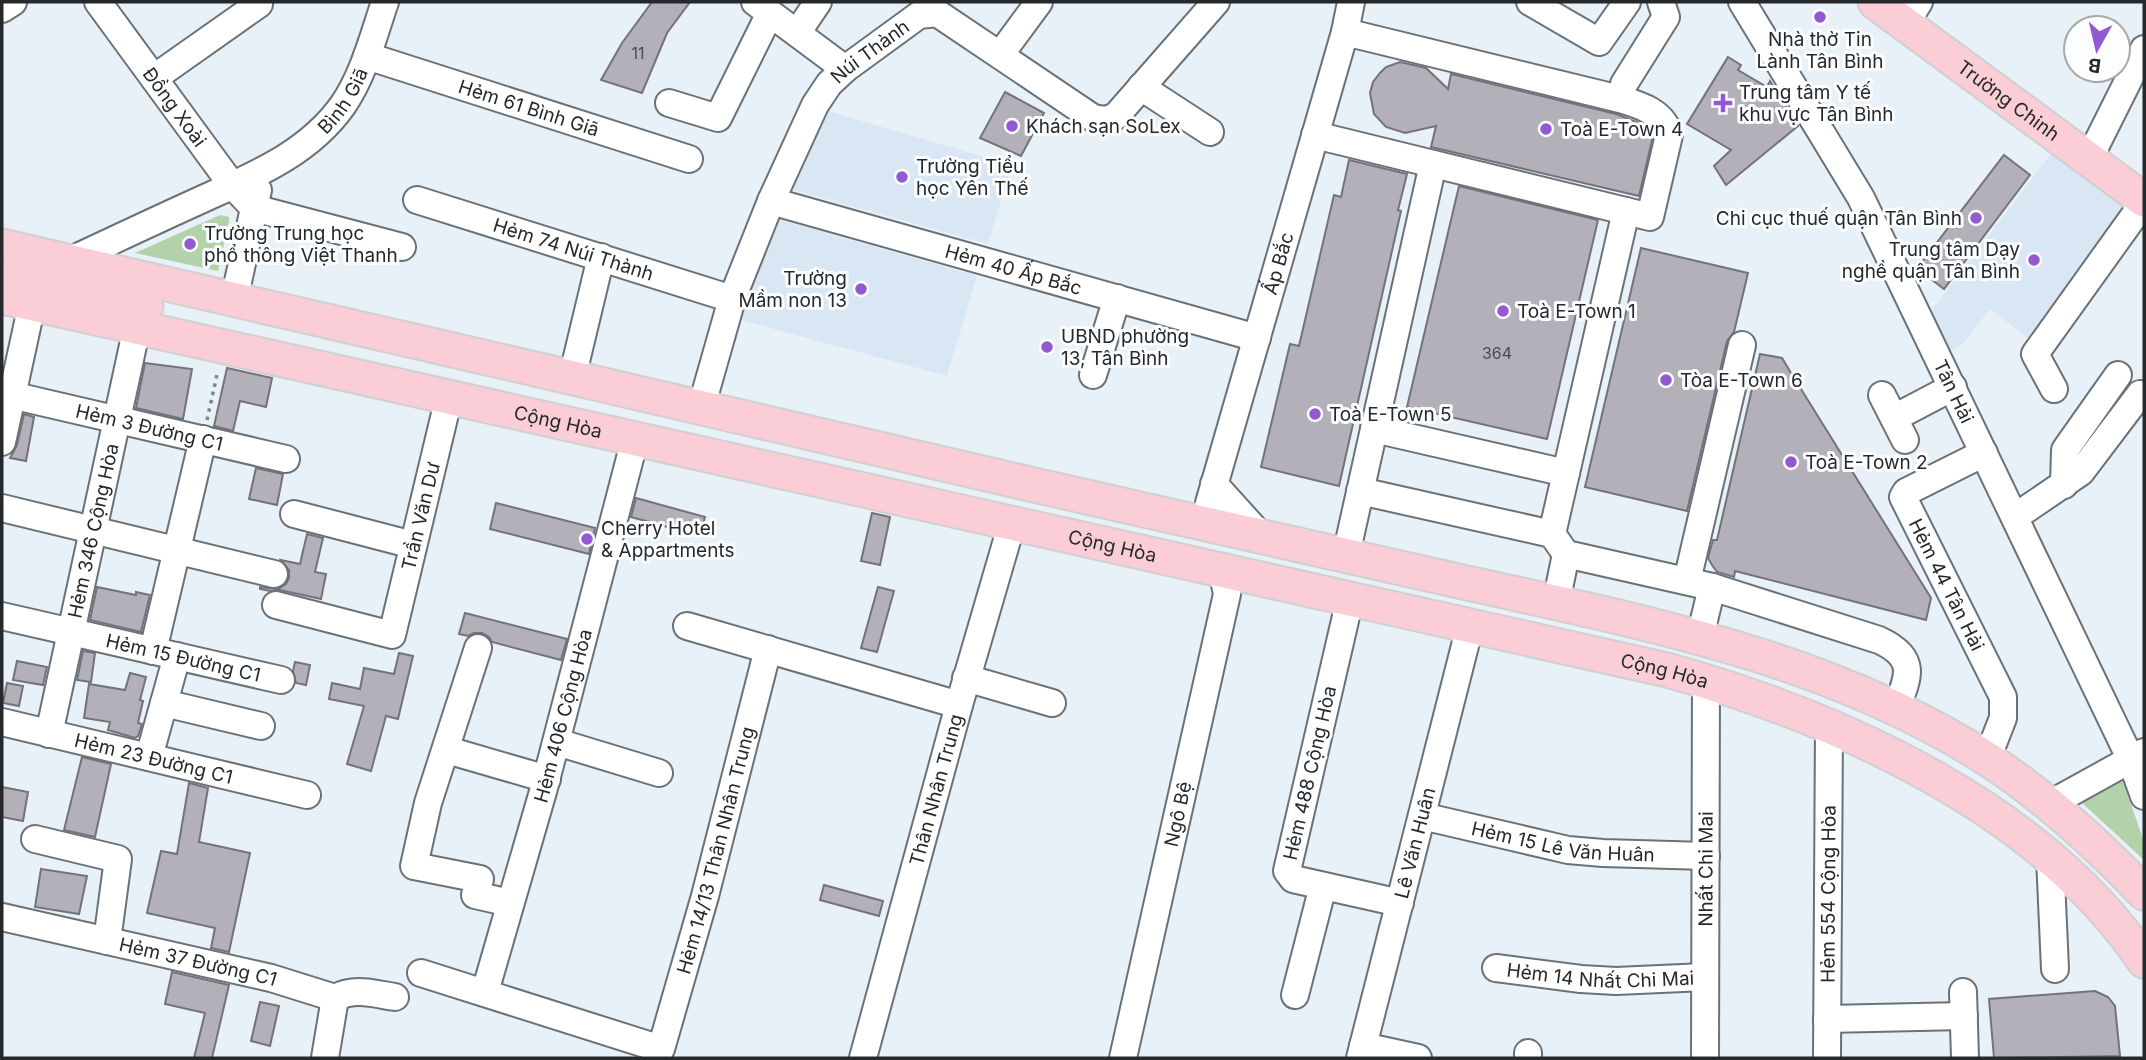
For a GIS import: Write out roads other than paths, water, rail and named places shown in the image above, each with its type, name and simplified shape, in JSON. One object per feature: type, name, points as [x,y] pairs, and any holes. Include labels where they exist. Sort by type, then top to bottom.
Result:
[{"type":"main road","name":"Trường Chinh","points":[[1875,2],[2093,152],[2144,179]]},
{"type":"main road","name":"Trường Chinh","points":[[1912,4],[2093,152],[2144,201]]},
{"type":"main road","name":"Cộng Hòa","points":[[2,246],[701,408],[1218,548],[1350,599],[1706,681],[1770,703],[1869,745],[1949,786],[1982,807],[2050,858],[2107,913],[2144,961]]},
{"type":"main road","points":[[2,273],[129,314]]},
{"type":"main road","name":"Cộng Hòa","points":[[17,300],[129,314],[1218,548],[1717,663],[1804,694],[1948,761],[1987,785],[2087,864],[2144,923]]},
{"type":"main road","name":"Cộng Hòa","points":[[129,314],[223,347],[1012,523],[1218,548],[1261,536],[1700,637],[1788,664],[1895,710],[1987,759],[2050,804],[2102,850],[2144,893]]},
{"type":"street","points":[[2,9],[13,2]]},
{"type":"street","name":"Đồng Xoài","points":[[98,2],[232,186],[254,208]]},
{"type":"street","name":"Bình Giã","points":[[69,261],[262,172],[302,147],[329,122],[351,92],[367,56],[385,2]]},
{"type":"street","points":[[797,33],[818,2]]},
{"type":"street","points":[[1000,55],[1039,2]]},
{"type":"street","name":"Núi Thành","points":[[701,408],[732,299],[771,201],[812,111],[829,84],[845,69],[919,15],[928,12],[942,15],[1098,119],[1114,117],[1216,2]]},
{"type":"street","name":"Ấp Bắc","points":[[1218,548],[1209,503],[1259,369],[1256,338],[1345,32],[1351,2]]},
{"type":"street","points":[[1530,2],[1599,42],[1627,2]]},
{"type":"street","points":[[1624,84],[1666,17],[1661,2]]},
{"type":"street","name":"Tân Hải","points":[[1742,2],[1861,198],[2015,517],[2138,756],[2144,792]]},
{"type":"street","points":[[154,78],[259,4]]},
{"type":"street","points":[[669,103],[718,118],[762,8],[845,69]]},
{"type":"street","points":[[1315,135],[1650,217],[1669,135],[1664,122],[1653,113],[1620,99],[1345,32]]},
{"type":"street","points":[[2093,152],[2144,49]]},
{"type":"street","name":"Hẻm 61 Bình Giã","points":[[367,56],[689,159]]},
{"type":"street","points":[[1141,87],[1210,132]]},
{"type":"street","points":[[1346,555],[1433,164]]},
{"type":"street","points":[[234,300],[262,172]]},
{"type":"street","name":"Hẻm 74 Núi Thành","points":[[417,200],[732,299]]},
{"type":"street","name":"Hẻm 40 Ấp Bắc","points":[[771,201],[1256,338]]},
{"type":"street","points":[[2054,389],[2035,355],[2144,201]]},
{"type":"street","points":[[254,208],[402,247]]},
{"type":"street","points":[[1556,603],[1566,473],[1626,211]]},
{"type":"street","points":[[572,378],[601,257]]},
{"type":"street","points":[[1093,375],[1117,299]]},
{"type":"street","points":[[2,442],[11,395],[17,300]]},
{"type":"street","name":"Hẻm 346 Cộng Hòa","points":[[49,734],[117,419],[129,314]]},
{"type":"street","points":[[1700,637],[1700,584],[1742,345]]},
{"type":"street","points":[[2064,485],[2063,452],[2118,374]]},
{"type":"street","points":[[1894,418],[1953,387]]},
{"type":"street","points":[[2015,517],[2084,470],[2140,394]]},
{"type":"street","name":"Hẻm 3 Đường C1","points":[[11,395],[286,459]]},
{"type":"street","name":"Trần Văn Dư","points":[[276,604],[392,635],[449,397]]},
{"type":"street","points":[[1374,429],[1566,473]]},
{"type":"street","points":[[149,757],[164,703],[165,654],[176,550],[203,439]]},
{"type":"street","name":"Hẻm 406 Cộng Hòa","points":[[485,992],[547,779],[635,439]]},
{"type":"street","name":"Hẻm 44 Tân Hải","points":[[1984,453],[1906,492],[1903,497],[2003,697],[2003,718],[1987,759]]},
{"type":"street","points":[[1214,484],[1261,536]]},
{"type":"street","points":[[1360,491],[1559,544],[1678,581],[1700,584],[1894,646],[1903,657],[1908,676],[1895,710]]},
{"type":"street","points":[[2,508],[274,574]]},
{"type":"street","points":[[294,514],[413,545]]},
{"type":"street","name":"Thân Nhân Trung","points":[[863,1058],[966,678],[1012,523]]},
{"type":"street","name":"Ngô Bệ","points":[[1123,1058],[1227,594],[1218,548]]},
{"type":"street","name":"Hẻm 488 Cộng Hòa","points":[[1350,599],[1287,871],[1293,879],[1400,903]]},
{"type":"street","name":"Hẻm 15 Đường C1","points":[[2,616],[281,681]]},
{"type":"street","points":[[687,626],[959,705]]},
{"type":"street","name":"Lê Văn Huân","points":[[1362,1052],[1470,626]]},
{"type":"street","points":[[478,648],[429,803],[414,866],[480,878],[475,895],[510,903]]},
{"type":"street","name":"Hẻm 14/13 Thân Nhân Trung","points":[[485,992],[661,1049],[705,896],[768,649]]},
{"type":"street","points":[[966,678],[1052,703]]},
{"type":"street","name":"Nhất Chi Mai","points":[[1705,1058],[1706,681]]},
{"type":"street","points":[[164,703],[261,726]]},
{"type":"street","name":"Hẻm 23 Đường C1","points":[[2,722],[307,795]]},
{"type":"street","name":"Hẻm 554 Cộng Hòa","points":[[1827,1058],[1829,727]]},
{"type":"street","points":[[557,742],[659,773]]},
{"type":"street","points":[[447,750],[547,779]]},
{"type":"street","points":[[2050,804],[2138,756]]},
{"type":"street","name":"Hẻm 15 Lê Văn Huân","points":[[1422,816],[1568,850],[1706,856]]},
{"type":"street","points":[[35,839],[118,859],[107,941]]},
{"type":"street","points":[[2050,858],[2055,969]]},
{"type":"street","points":[[1295,995],[1323,886]]},
{"type":"street","name":"Hẻm 37 Đường C1","points":[[2,917],[271,978],[335,998],[344,993],[362,991],[395,997]]},
{"type":"street","name":"Hẻm 14 Nhất Chi Mai","points":[[1496,968],[1616,981],[1706,977]]},
{"type":"street","points":[[421,973],[485,992]]},
{"type":"street","points":[[325,1058],[335,998]]},
{"type":"street","points":[[1827,1019],[1964,1004],[1965,1058]]},
{"type":"street","points":[[1362,1052],[1418,1058]]},
{"type":"place","name":"Nhà thờ Tin Lành Tân Bình","points":[[1820,17]]},
{"type":"place","name":"Trung tâm Y tế khu vực Tân Bình","points":[[1723,103]]},
{"type":"place","name":"Khách sạn SoLex","points":[[1012,126]]},
{"type":"place","name":"Toà E-Town 4","points":[[1546,129]]},
{"type":"place","name":"Trường Tiểu học Yên Thế","points":[[902,177]]},
{"type":"place","name":"Chi cục thuế quận Tân Bình","points":[[1976,218]]},
{"type":"place","name":"Trường Trung học phổ thông Việt Thanh","points":[[190,244]]},
{"type":"place","name":"Trung tâm Dạy nghề quận Tân Bình","points":[[2034,260]]},
{"type":"place","name":"Trường Mầm non 13","points":[[861,289]]},
{"type":"place","name":"Toà E-Town 1","points":[[1503,311]]},
{"type":"place","name":"UBND phường 13, Tân Bình","points":[[1047,347]]},
{"type":"place","name":"Tòa E-Town 6","points":[[1666,380]]},
{"type":"place","name":"Toà E-Town 5","points":[[1315,414]]},
{"type":"place","name":"Toà E-Town 2","points":[[1791,462]]},
{"type":"place","name":"Cherry Hotel & Appartments","points":[[587,539]]}]
